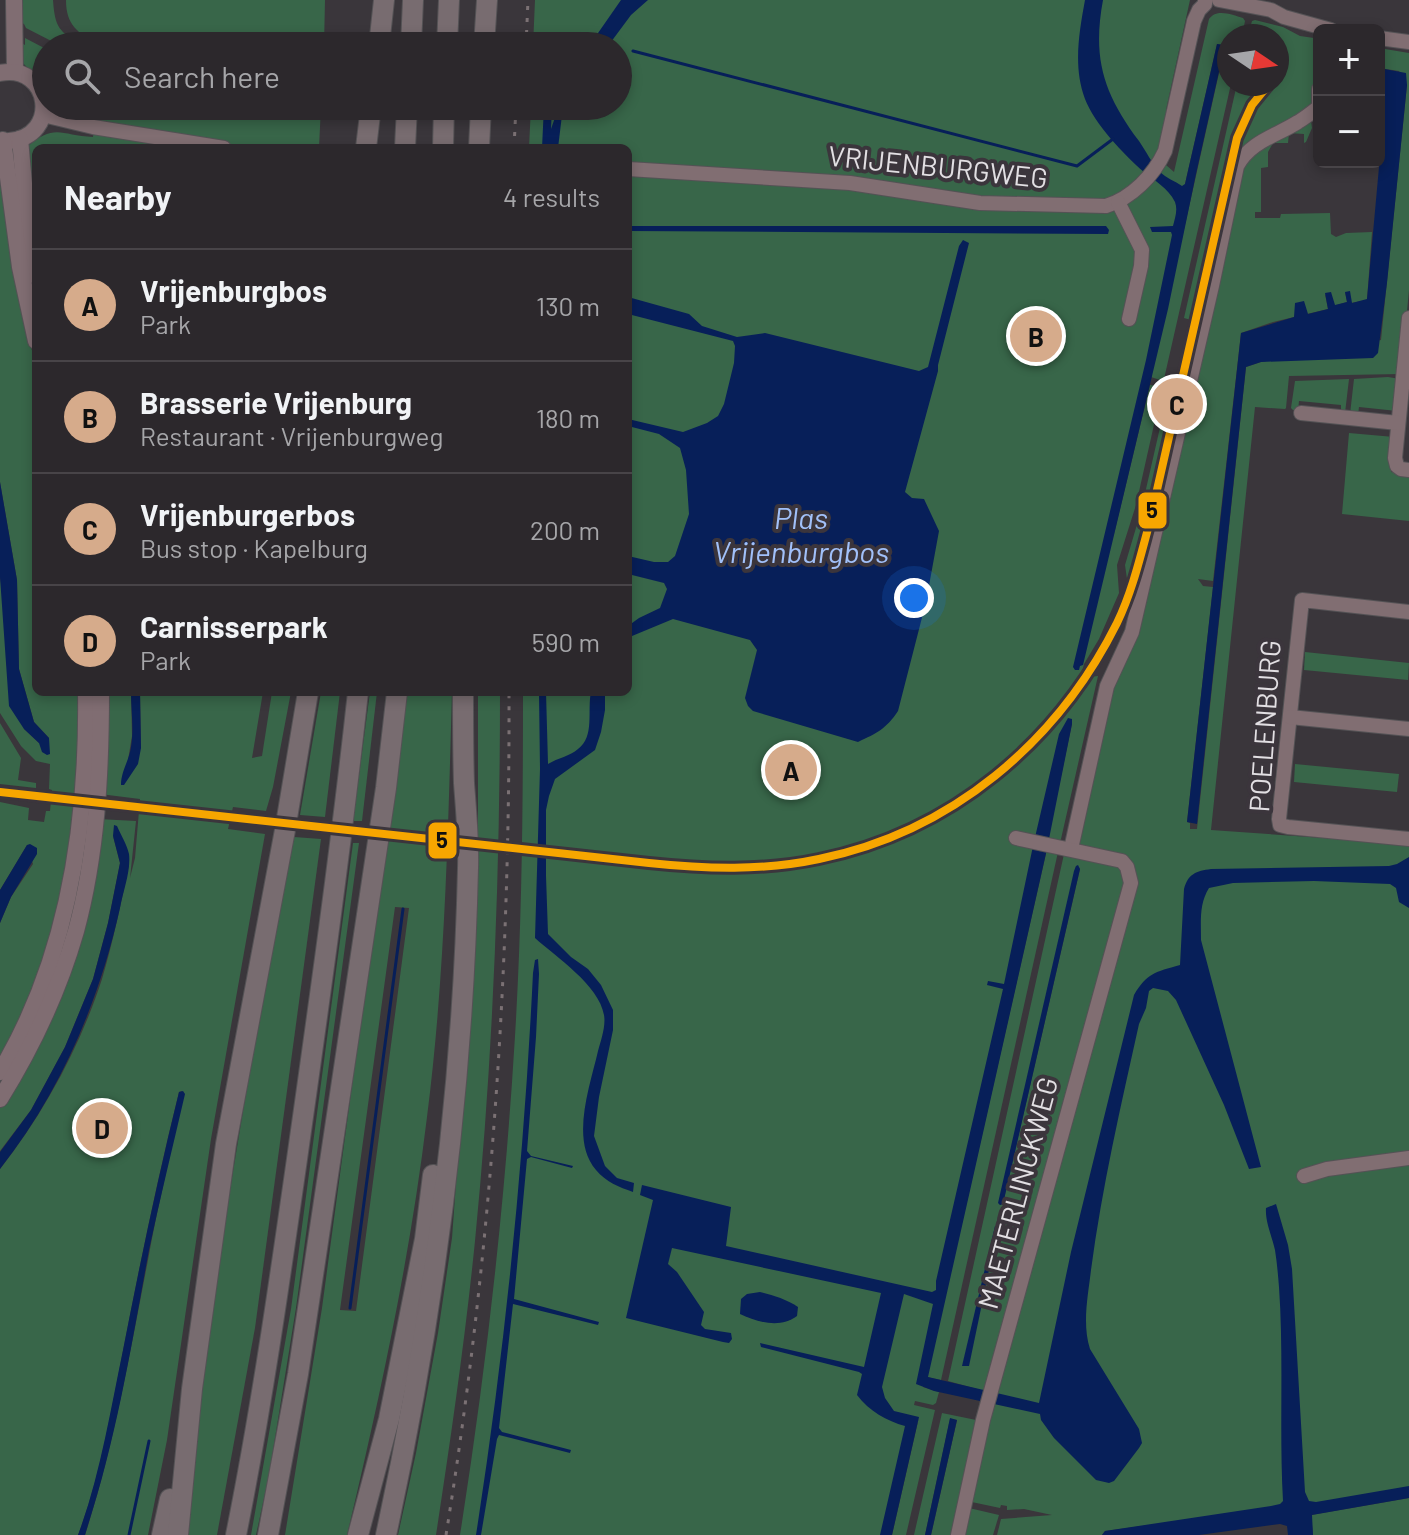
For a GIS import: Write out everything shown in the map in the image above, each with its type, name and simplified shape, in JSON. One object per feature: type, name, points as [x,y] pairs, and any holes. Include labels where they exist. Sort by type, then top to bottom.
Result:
[{"type":"highway","points":[[372,32],[374,0]]},
{"type":"highway","points":[[381,32],[384,0]]},
{"type":"highway","points":[[412,32],[413,0]]},
{"type":"highway","points":[[448,32],[449,0]]},
{"type":"highway","points":[[485,32],[487,0]]},
{"type":"highway","points":[[366,144],[368,120]]},
{"type":"highway","points":[[405,144],[406,120]]},
{"type":"highway","points":[[443,144],[444,120]]},
{"type":"highway","points":[[479,144],[480,120]]},
{"type":"highway","points":[[178,1535],[192,1389],[226,1144],[307,696]]},
{"type":"highway","points":[[236,1535],[251,1462],[310,1070],[358,696]]},
{"type":"highway","points":[[268,1535],[313,1279],[386,788],[397,696]]},
{"type":"highway","points":[[386,1535],[425,1334],[441,1224],[462,1021],[468,877],[463,696]]},
{"type":"highway","points":[[358,1535],[389,1419],[425,1239],[438,1141],[454,963],[463,758]]},
{"type":"highway","points":[[162,1535],[192,1389]]},
{"type":"main road","points":[[14,0],[8,73],[32,81]]},
{"type":"main road","points":[[8,140],[32,133],[40,120]]},
{"type":"main road","points":[[8,140],[32,250]]},
{"type":"main road","points":[[8,140],[20,267],[32,322]]},
{"type":"main road","points":[[0,1072],[40,992],[61,926],[78,849],[84,787],[86,696]]},
{"type":"main road","points":[[0,1099],[24,1060],[53,997],[76,930],[92,852],[101,696]]},
{"type":"street","points":[[1129,319],[1142,250],[1118,202],[1148,178],[1165,151],[1199,10],[1212,1],[1271,10],[1313,26]]},
{"type":"street","points":[[1385,39],[1409,42]]},
{"type":"street","points":[[1016,838],[1071,849],[1107,686],[1132,632],[1237,166],[1253,146],[1319,107],[1319,96]]},
{"type":"street","points":[[64,120],[199,144]]},
{"type":"street","name":"VRIJENBURGWEG","points":[[632,169],[850,183],[980,203],[1106,206],[1118,202]]},
{"type":"street","points":[[1405,469],[1397,466],[1395,458],[1409,318]]},
{"type":"street","points":[[1301,413],[1398,423]]},
{"type":"street","name":"POELENBURG","points":[[1409,612],[1302,600],[1280,825],[1409,839]]},
{"type":"street","points":[[1290,717],[1409,729]]},
{"type":"street","name":"MAETERLINCKWEG","points":[[958,1535],[989,1398],[1131,883],[1122,861],[1071,849]]},
{"type":"street","points":[[1304,1176],[1327,1169],[1409,1158]]},
{"type":"green space","points":[[18,0],[53,0],[55,17],[64,32],[34,32],[17,20]]},
{"type":"green space","points":[[66,0],[325,0],[324,32],[79,32],[71,22]]},
{"type":"green space","points":[[535,0],[1190,0],[1166,110],[1166,165],[1174,172],[1209,19],[1225,13],[1245,21],[1244,24],[1217,24],[1217,44],[1185,184],[1113,538],[1150,385],[1162,389],[1136,505],[1117,565],[1119,593],[1099,639],[1084,664],[1078,691],[1090,677],[1098,676],[1059,841],[1048,838],[1071,723],[923,1387],[939,1392],[933,1405],[915,1401],[914,1405],[935,1410],[906,1535],[892,1535],[919,1417],[884,1535],[460,1535],[494,1287],[511,1099],[521,907],[523,696],[632,696],[632,144],[529,144],[530,120],[632,120],[632,32],[534,32]]},
{"type":"green space","points":[[1255,20],[1271,24],[1251,24]]},
{"type":"green space","points":[[1289,30],[1313,38],[1311,105],[1249,147],[1131,631],[1125,636],[1132,614],[1125,565],[1141,511],[1169,388],[1174,389],[1191,320],[1184,318],[1234,96],[1289,96]]},
{"type":"green space","points":[[25,38],[32,42],[32,72],[20,60],[18,41],[25,45]]},
{"type":"green space","points":[[1385,49],[1409,53],[1409,290],[1401,374],[1289,376],[1285,409],[1255,407],[1211,830],[1409,844],[1409,1490],[1105,1531],[1102,1535],[997,1535],[1001,1519],[1052,1515],[967,1501],[988,1392],[948,1381],[1064,854],[1080,845],[1077,840],[1110,682],[1132,638],[1243,159],[1289,133],[1288,143],[1273,143],[1268,152],[1268,167],[1261,168],[1261,212],[1255,212],[1255,218],[1330,213],[1331,234],[1336,237],[1346,233],[1372,232],[1367,300],[1351,303],[1345,292],[1347,302],[1334,306],[1325,294],[1328,309],[1241,333],[1213,581],[1198,579],[1203,586],[1213,587],[1187,822],[1190,829],[1197,829],[1246,367],[1381,340],[1407,85],[1399,71],[1385,69]],"holes":[[[1076,866],[1080,869],[1003,1203],[1000,1205],[999,1202]]]},
{"type":"green space","points":[[1217,82],[1217,96],[1228,96],[1164,379],[1151,377]]},
{"type":"green space","points":[[95,120],[320,120],[319,144],[32,144],[32,214],[26,148],[44,135],[58,132],[93,137]]},
{"type":"green space","points":[[1311,121],[1312,128],[1304,143],[1304,134],[1289,133]]},
{"type":"green space","points":[[0,152],[32,351],[32,696],[80,696],[72,843],[48,952],[0,1063],[0,923],[11,897],[33,864],[27,845],[0,890],[0,802],[29,808],[28,820],[44,822],[46,811],[50,811],[52,790],[49,789],[50,764],[36,761],[21,746],[0,713],[0,577],[24,729],[39,743],[49,738],[34,722],[19,669],[17,580],[0,482]]},
{"type":"green space","points":[[1349,379],[1345,413],[1341,413],[1341,405],[1299,401],[1298,411],[1291,408],[1295,381]]},
{"type":"green space","points":[[1354,379],[1400,379],[1397,411],[1359,407],[1358,415],[1350,414]]},
{"type":"green space","points":[[1349,433],[1394,437],[1391,472],[1409,474],[1409,521],[1342,514]]},
{"type":"green space","points":[[1305,652],[1409,663],[1408,680],[1304,670]]},
{"type":"green space","points":[[102,696],[131,696],[132,736],[127,766],[141,748],[140,696],[262,696],[252,758],[262,756],[271,696],[290,696],[266,811],[233,807],[228,829],[265,834],[211,1139],[167,1440],[148,1535],[85,1535],[121,1399],[182,1091],[179,1092],[156,1191],[104,1447],[78,1535],[0,1535],[0,1169],[59,1078],[83,1030],[102,979],[129,865],[113,836],[120,863],[93,979],[65,1047],[31,1110],[0,1151],[0,1105],[42,1030],[98,819],[136,821],[130,878],[135,858],[140,799],[100,794]]},
{"type":"green space","points":[[320,696],[340,696],[325,817],[300,815]]},
{"type":"green space","points":[[369,696],[377,696],[362,821],[353,821]]},
{"type":"green space","points":[[404,696],[452,696],[438,1011],[420,1170],[393,1327],[347,1535],[285,1535],[322,1308]],"holes":[[[395,907],[409,908],[356,1311],[340,1310]]]},
{"type":"green space","points":[[478,696],[500,696],[491,1036],[467,1315],[436,1535],[398,1535],[438,1333],[452,1238],[474,936]]},
{"type":"green space","points":[[0,723],[21,758],[18,780],[36,783],[36,788],[0,784]]},
{"type":"green space","points":[[1295,764],[1399,774],[1397,792],[1294,782]]},
{"type":"green space","points":[[294,837],[321,839],[255,1328],[217,1535],[182,1535],[219,1256]]},
{"type":"green space","points":[[353,843],[359,843],[296,1308],[269,1475],[256,1535],[251,1535],[291,1309]]},
{"type":"green space","points":[[1047,849],[1058,852],[941,1380],[927,1377]]},
{"type":"green space","points":[[942,1413],[981,1421],[955,1535],[931,1535],[957,1420],[950,1419],[925,1535],[914,1535]]},
{"type":"green space","points":[[1409,1498],[1409,1535],[1313,1535],[1311,1515]]},
{"type":"green space","points":[[969,1508],[999,1515],[993,1535],[962,1535]]},
{"type":"water","points":[[621,0],[648,0],[618,32],[599,32]]},
{"type":"water","points":[[1085,0],[1103,0],[1100,58],[1109,91],[1157,169],[1182,186],[1185,184],[1217,44],[1217,81],[1168,309],[1083,665],[1075,670],[1073,667],[1146,360],[1172,235],[1171,232],[1152,232],[1150,227],[1173,226],[1176,211],[1169,193],[1119,148],[1095,118],[1081,87],[1079,37]]},
{"type":"water","points":[[1385,69],[1406,73],[1407,85],[1378,353],[1373,358],[1261,362],[1246,367],[1197,824],[1187,822],[1241,333],[1294,317],[1295,303],[1304,301],[1308,314],[1328,309],[1325,293],[1331,292],[1335,305],[1347,302],[1345,292],[1350,291],[1352,303],[1367,299],[1379,168],[1385,168]]},
{"type":"water","points":[[543,120],[551,120],[551,129],[554,120],[561,120],[558,144],[542,144]]},
{"type":"water","points":[[632,226],[1106,226],[1108,234],[632,231]]},
{"type":"water","name":"Plas Vrijenburgbos","points":[[963,240],[969,243],[905,492],[912,498],[924,499],[939,531],[926,602],[894,717],[881,730],[858,742],[753,711],[745,698],[757,650],[750,640],[673,619],[632,636],[632,623],[660,608],[667,589],[664,583],[632,575],[632,557],[668,562],[675,556],[689,514],[686,470],[680,448],[659,434],[632,427],[632,420],[683,432],[718,416],[734,363],[735,346],[733,341],[632,315],[632,298],[689,314],[702,326],[737,337],[765,333],[919,371],[928,367]]},
{"type":"water","points":[[0,482],[17,580],[19,669],[34,722],[49,738],[50,754],[47,755],[9,706],[0,577]]},
{"type":"water","points":[[131,696],[140,696],[141,748],[138,764],[121,785],[130,752]]},
{"type":"water","points":[[539,696],[546,696],[548,764],[583,744],[589,730],[591,696],[605,696],[601,732],[595,750],[555,779],[549,796],[546,810],[548,934],[588,969],[601,985],[613,1010],[613,1030],[594,1136],[605,1166],[617,1178],[634,1183],[633,1192],[613,1184],[600,1174],[588,1158],[584,1144],[584,1112],[603,1033],[604,1015],[600,1004],[586,982],[535,938]]},
{"type":"water","points":[[1068,718],[1072,719],[1072,724],[1047,849],[928,1377],[1039,1403],[1071,1252],[1134,995],[1152,974],[1180,965],[1184,889],[1190,877],[1211,869],[1389,866],[1409,857],[1409,908],[1399,902],[1396,888],[1390,884],[1314,881],[1233,883],[1209,888],[1202,906],[1201,940],[1261,1167],[1249,1169],[1224,1105],[1176,1000],[1168,991],[1153,988],[1149,991],[1139,1024],[1112,1146],[1095,1239],[1086,1320],[1090,1349],[1139,1429],[1142,1443],[1114,1481],[1096,1480],[1054,1438],[1040,1414],[934,1391],[916,1384],[933,1304],[904,1294],[882,1387],[894,1411],[919,1417],[892,1535],[880,1535],[905,1426],[879,1415],[862,1401],[857,1395],[862,1374],[859,1372],[761,1347],[760,1343],[864,1367],[881,1293],[672,1248],[668,1264],[704,1312],[701,1325],[705,1329],[731,1333],[732,1339],[729,1343],[723,1342],[626,1318],[653,1200],[640,1195],[642,1185],[731,1207],[726,1246],[932,1292],[936,1290],[1003,989],[987,985],[988,981],[1004,984],[1059,734]]},
{"type":"water","points":[[114,825],[128,851],[129,867],[101,978],[59,1078],[22,1140],[0,1169],[0,1152],[31,1110],[65,1047],[93,979],[120,863],[113,836]]},
{"type":"water","points":[[30,844],[37,848],[37,854],[11,897],[0,923],[0,890]]},
{"type":"water","points":[[1078,865],[1080,869],[1003,1204],[1000,1205],[1074,871]]},
{"type":"water","points":[[538,959],[536,1037],[527,1151],[531,1156],[573,1166],[531,1157],[527,1159],[514,1299],[599,1322],[598,1325],[513,1304],[499,1428],[502,1432],[571,1450],[570,1453],[499,1435],[481,1535],[476,1535],[512,1255],[533,973],[535,960]]},
{"type":"water","points":[[179,1092],[185,1094],[149,1250],[116,1423],[85,1535],[78,1535],[98,1467],[157,1188]]},
{"type":"water","points":[[1276,1204],[1292,1269],[1305,1492],[1309,1501],[1409,1486],[1409,1498],[1312,1515],[1313,1535],[1288,1535],[1287,1526],[1280,1524],[1199,1535],[1102,1535],[1105,1531],[1271,1506],[1283,1501],[1279,1287],[1275,1250],[1266,1213],[1266,1208]]},
{"type":"water","points":[[995,1226],[998,1227],[969,1366],[962,1366]]},
{"type":"water","points":[[760,1292],[798,1307],[797,1316],[776,1323],[761,1322],[740,1314],[741,1299],[747,1294]]},
{"type":"water","points":[[950,1418],[957,1420],[931,1535],[925,1535]]},
{"type":"waterway","points":[[633,51],[1077,166],[1113,139]]},
{"type":"waterway","points":[[350,1308],[403,909]]},
{"type":"waterway","points":[[129,1535],[149,1441]]},
{"type":"railway","points":[[527,32],[528,0]]},
{"type":"railway","points":[[514,144],[515,120]]},
{"type":"railway","points":[[446,1535],[475,1325],[495,1115],[506,903],[509,696]]},
{"type":"transit line","name":"5","points":[[0,792],[713,868],[777,866],[819,859],[867,846],[913,828],[995,776],[1031,743],[1064,707],[1117,623],[1149,525],[1237,138],[1259,96]]},
{"type":"place","name":"Brasserie Vrijenburg","points":[[1036,336]]},
{"type":"place","name":"Vrijenburgerbos","points":[[1177,404]]},
{"type":"place","name":"Vrijenburgbos","points":[[791,770]]},
{"type":"place","name":"Carnisserpark","points":[[102,1128]]}]
